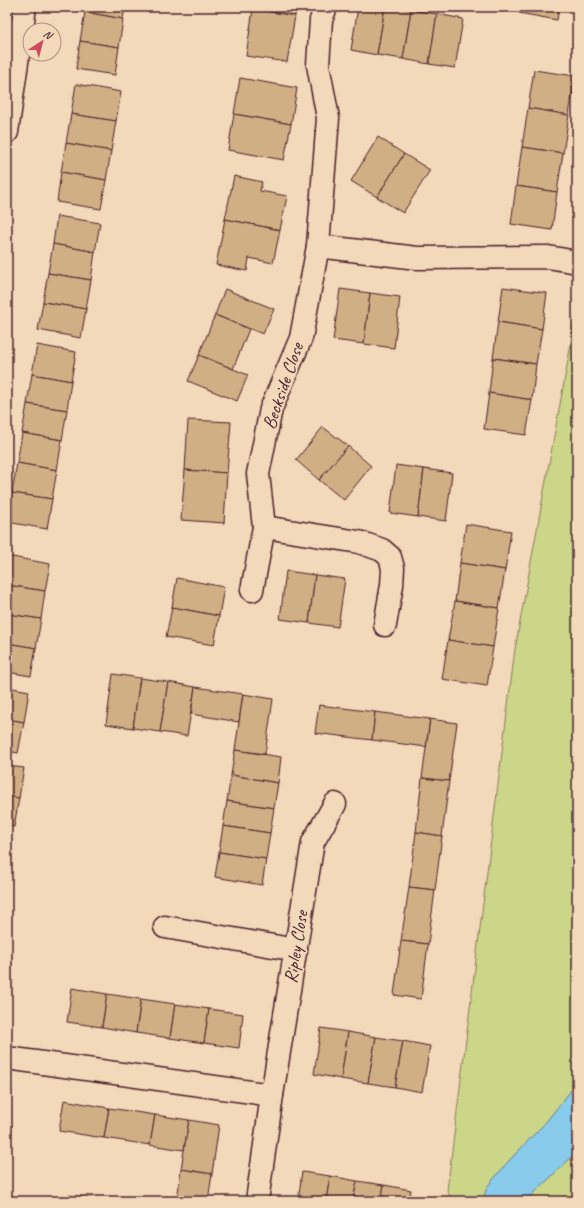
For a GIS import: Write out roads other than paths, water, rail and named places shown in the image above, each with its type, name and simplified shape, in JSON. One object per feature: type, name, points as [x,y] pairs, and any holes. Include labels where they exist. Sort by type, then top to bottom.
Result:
[{"type":"street","points":[[7,132],[25,7]]},
{"type":"street","name":"Beckside Close","points":[[252,590],[264,527],[258,474],[271,410],[300,338],[318,246],[328,118],[318,66],[321,20],[326,7]]},
{"type":"street","points":[[318,246],[417,258],[548,257],[577,262]]},
{"type":"street","points":[[264,527],[342,539],[373,546],[382,550],[390,557],[393,568],[392,585],[385,625]]},
{"type":"street","name":"Ripley Close","points":[[257,1201],[272,1095],[313,842],[334,804]]},
{"type":"street","points":[[165,927],[296,950]]},
{"type":"street","points":[[7,1058],[272,1095]]},
{"type":"water","points":[[577,1083],[577,1152],[526,1201],[483,1201],[487,1187],[506,1164],[546,1122]]}]
